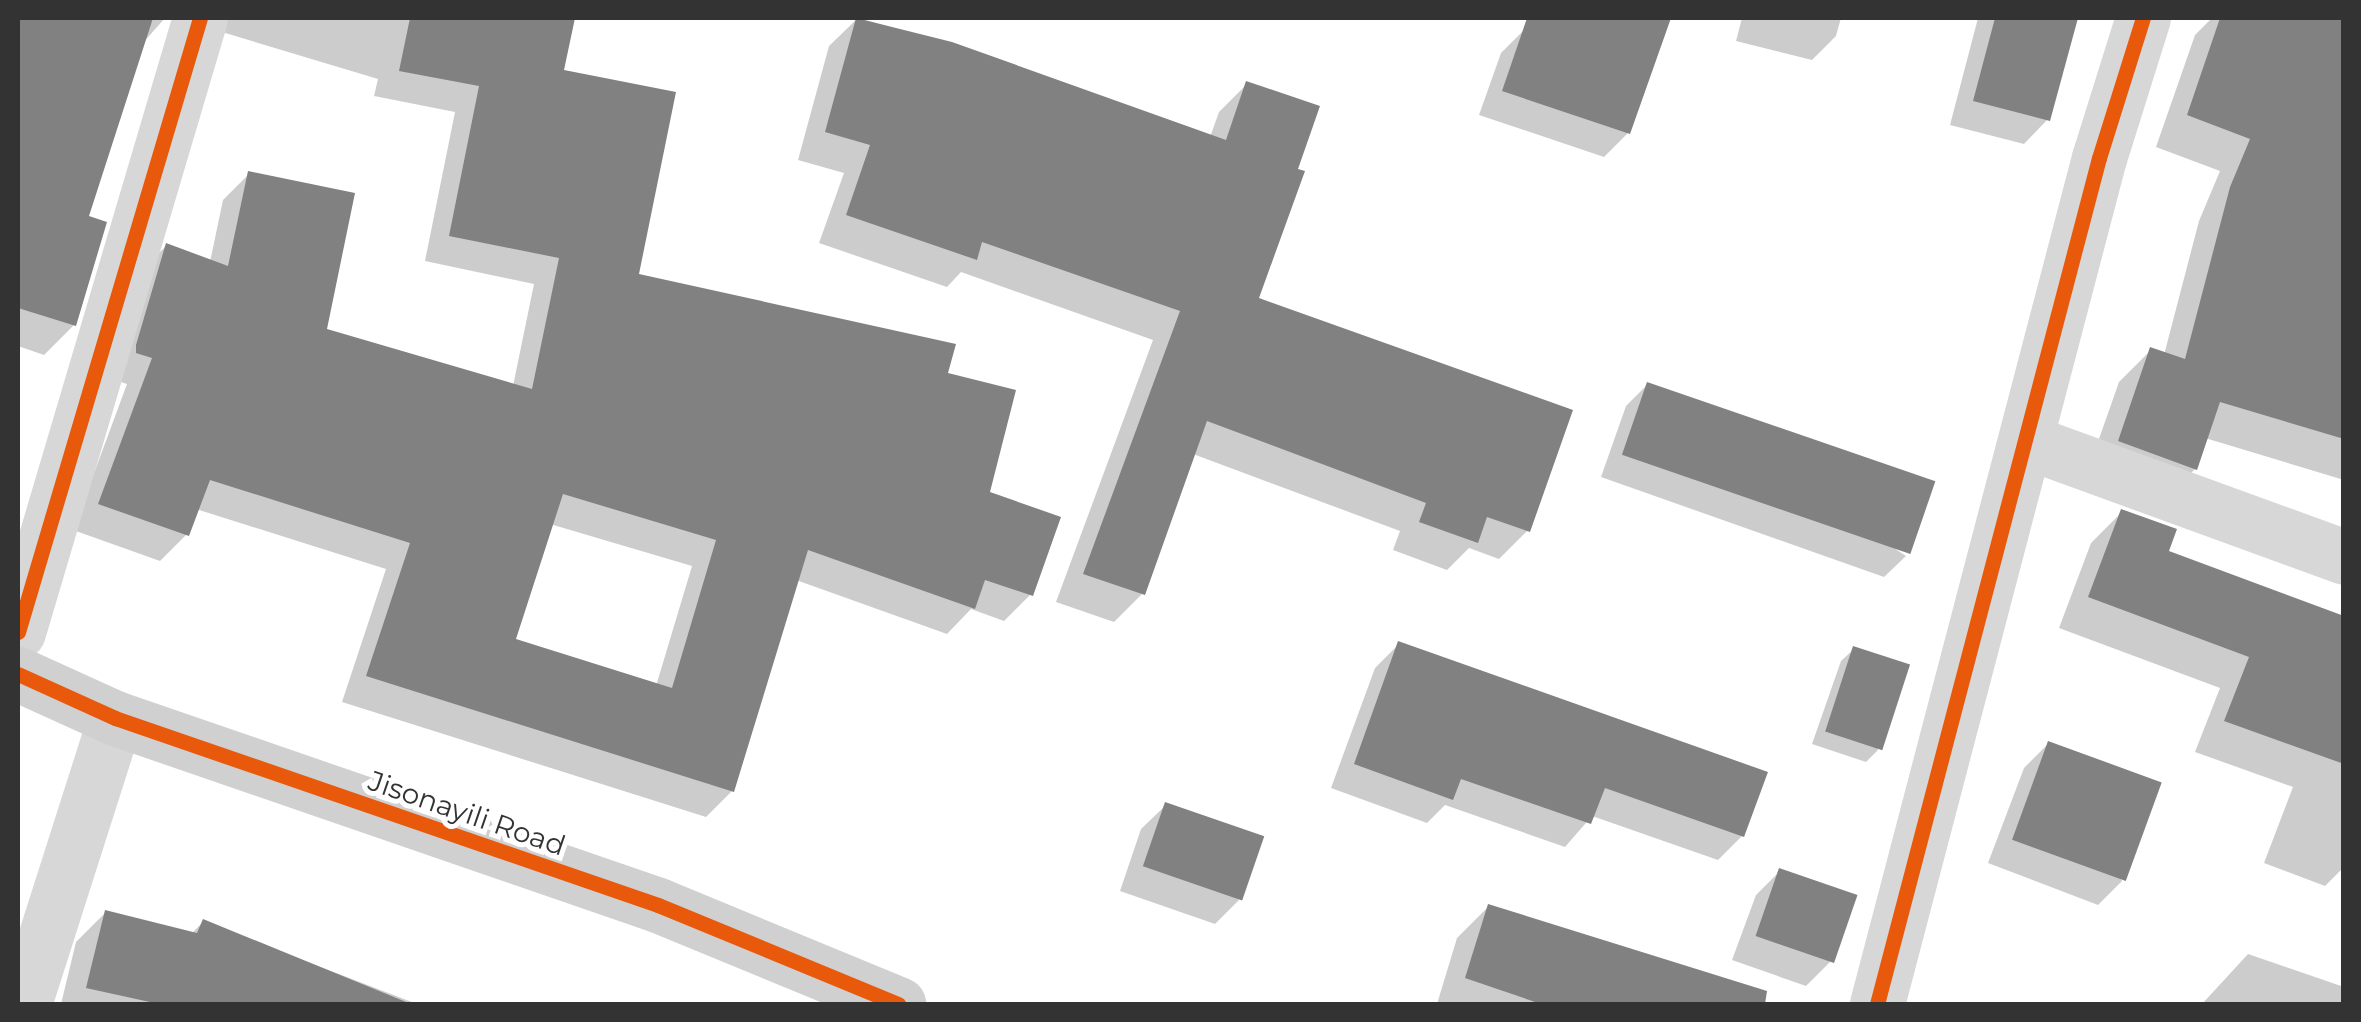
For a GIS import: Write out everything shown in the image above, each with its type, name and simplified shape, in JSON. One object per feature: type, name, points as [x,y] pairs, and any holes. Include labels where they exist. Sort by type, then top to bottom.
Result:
[{"type":"street","points":[[18,632],[200,18]]},
{"type":"street","points":[[1877,1004],[2143,18]]},
{"type":"street","points":[[2026,441],[2344,557]]},
{"type":"street","name":"Jisonayili Road","points":[[18,674],[115,718],[658,905],[898,1004]]},
{"type":"street","points":[[24,1004],[115,718]]},
{"type":"building","points":[[18,18],[153,18],[89,216],[107,222],[76,326],[18,308]]},
{"type":"building","points":[[410,18],[575,18],[564,70],[676,92],[639,274],[956,344],[948,373],[1016,390],[990,492],[1061,517],[1033,596],[985,580],[975,609],[808,550],[734,792],[366,676],[410,543],[210,480],[189,536],[98,504],[152,358],[136,353],[136,345],[166,243],[228,266],[248,171],[355,193],[327,329],[532,389],[559,258],[449,236],[479,86],[399,71]],"holes":[[[563,494],[716,540],[672,688],[516,639]]]},
{"type":"building","points":[[856,18],[952,42],[1226,140],[1246,81],[1320,106],[1298,169],[1305,171],[1259,298],[1573,410],[1530,532],[1487,517],[1478,543],[1419,522],[1426,503],[1207,421],[1145,595],[1083,574],[1180,311],[982,242],[977,260],[846,215],[870,145],[825,132]]},
{"type":"building","points":[[1527,18],[1671,18],[1630,134],[1502,91]]},
{"type":"building","points":[[1995,18],[2078,18],[2050,121],[1973,101]]},
{"type":"building","points":[[2220,18],[2344,18],[2344,439],[2220,402],[2197,470],[2118,441],[2150,347],[2185,359],[2230,187],[2250,139],[2187,115]]},
{"type":"building","points":[[1647,382],[1935,481],[1910,554],[1622,455]]},
{"type":"building","points":[[2121,509],[2177,529],[2169,551],[2344,616],[2344,764],[2224,721],[2249,657],[2088,597]]},
{"type":"building","points":[[1398,641],[1768,772],[1744,837],[1605,788],[1591,824],[1461,779],[1453,800],[1354,764]]},
{"type":"building","points":[[1853,646],[1910,665],[1882,750],[1825,732]]},
{"type":"building","points":[[2048,741],[2162,782],[2126,881],[2012,840]]},
{"type":"building","points":[[1165,802],[1264,836],[1242,900],[1143,866]]},
{"type":"building","points":[[1779,868],[1857,895],[1834,963],[1756,936]]},
{"type":"building","points":[[1488,904],[1767,991],[1765,1004],[1541,1004],[1465,978]]},
{"type":"building","points":[[105,910],[197,933],[203,919],[411,1004],[159,1004],[86,988]]},
{"type":"cycle path","points":[[18,632],[200,18]]},
{"type":"cycle path","points":[[1877,1004],[2099,158],[2143,18]]},
{"type":"cycle path","points":[[18,674],[115,718],[658,905],[898,1004]]}]
